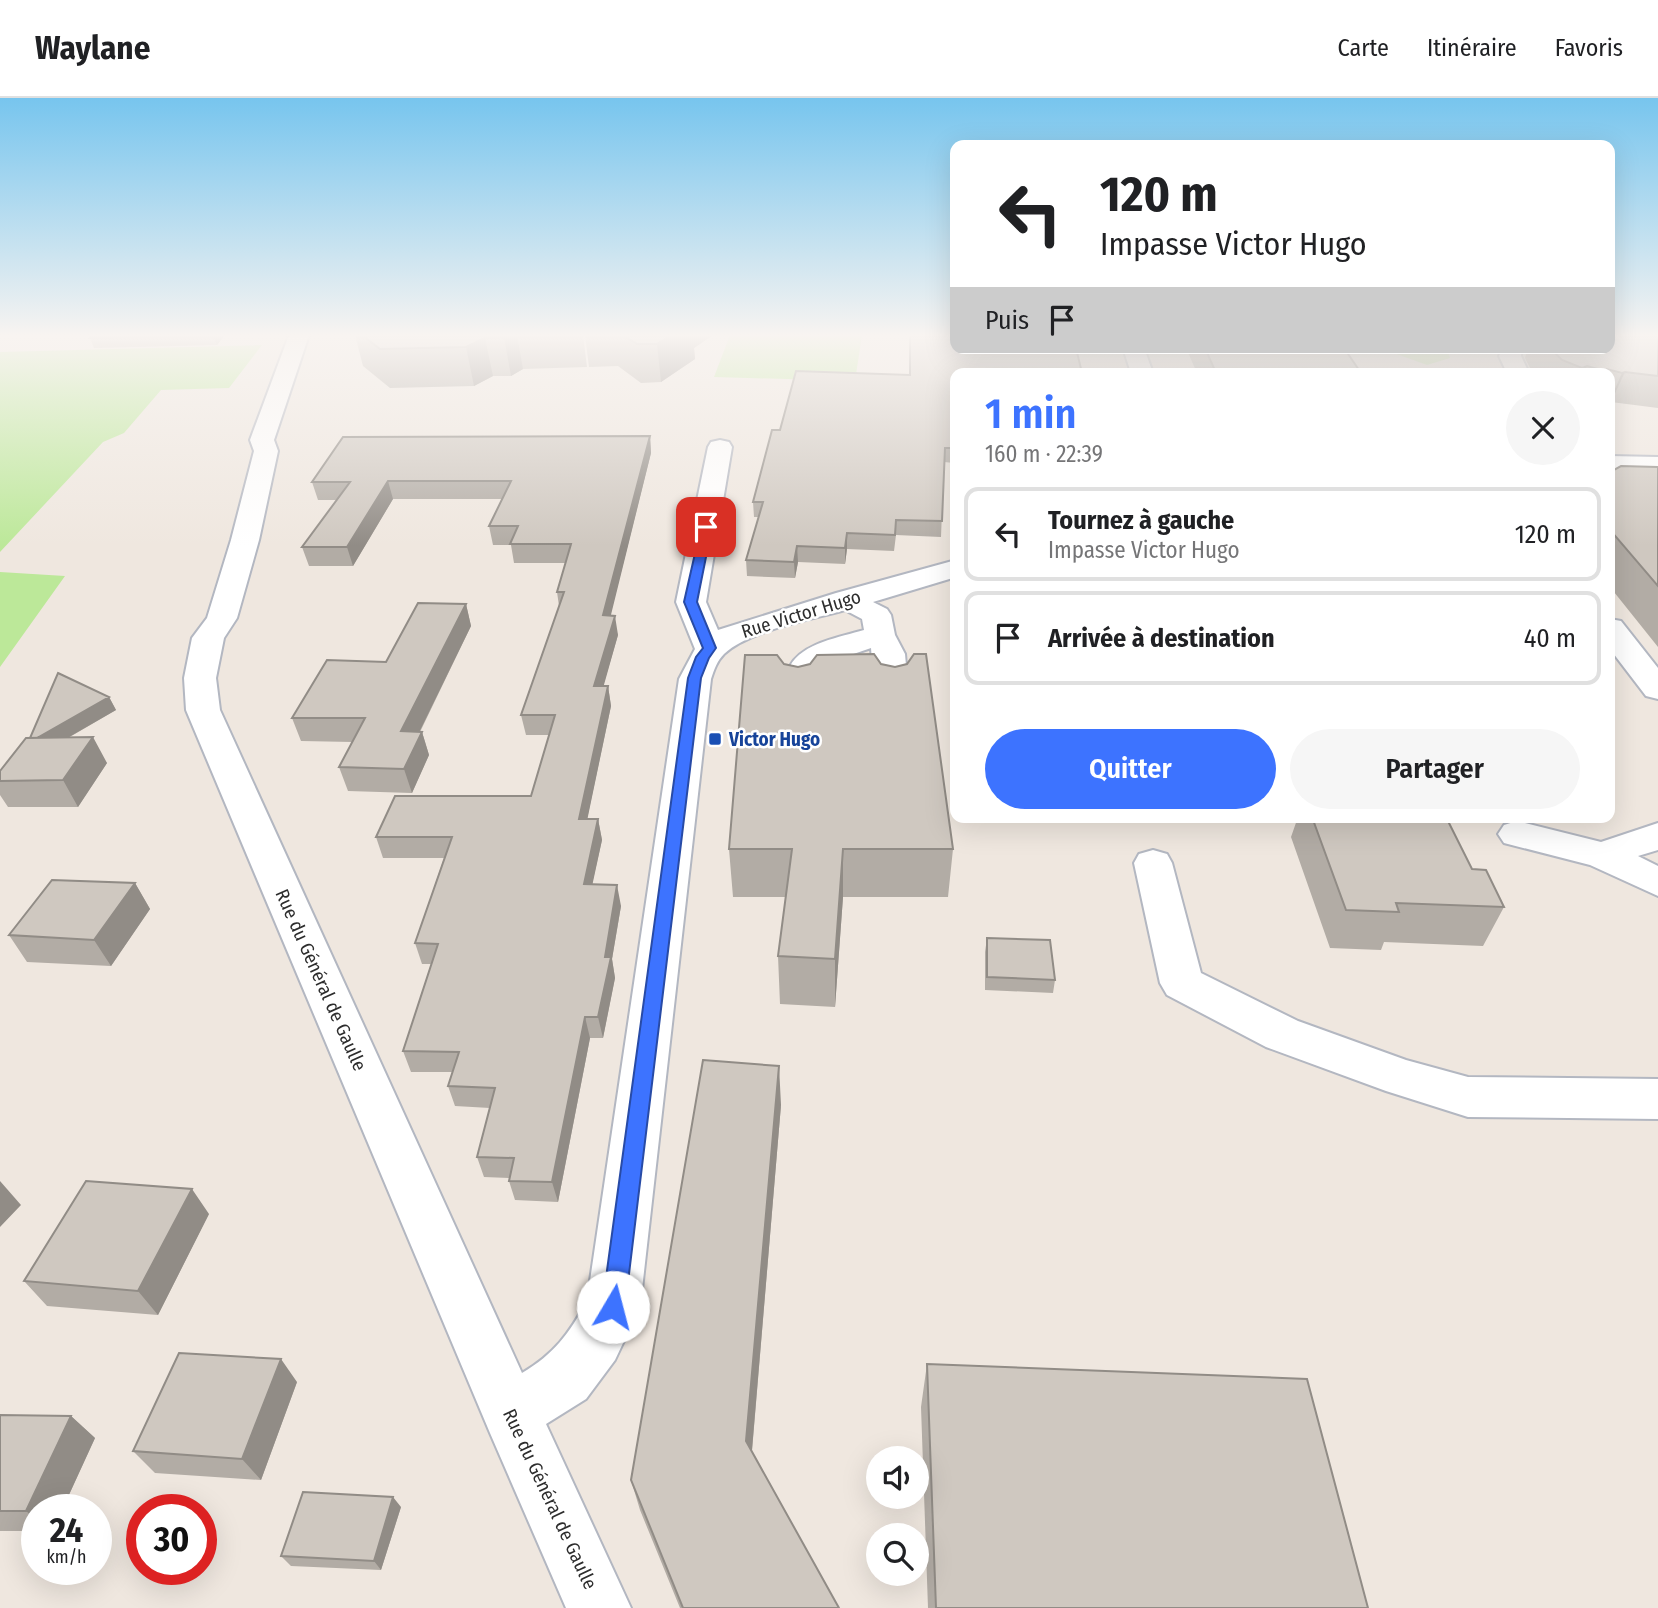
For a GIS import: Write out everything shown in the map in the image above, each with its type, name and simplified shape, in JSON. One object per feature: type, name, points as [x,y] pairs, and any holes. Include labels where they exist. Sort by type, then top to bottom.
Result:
[{"type":"street","name":"Rue du Général de Gaulle","points":[[274,405],[262,440],[266,451],[245,540],[222,618],[208,638],[200,678],[204,709],[510,1413],[599,1608]]},
{"type":"street","points":[[510,1413],[566,1379],[595,1341],[613,1307],[695,678],[703,657],[710,648],[691,602],[720,447]]},
{"type":"street","points":[[1615,449],[1656,454]]},
{"type":"street","points":[[1615,483],[1658,484]]},
{"type":"street","name":"Rue Victor Hugo","points":[[710,648],[745,630],[950,570]]},
{"type":"street","points":[[846,599],[876,614],[880,635],[889,654],[892,700]]},
{"type":"street","points":[[1615,634],[1658,689]]},
{"type":"street","points":[[798,701],[804,668],[825,653],[880,635]]},
{"type":"street","points":[[1517,834],[1602,855],[1658,882]]},
{"type":"street","points":[[1602,855],[1658,836]]},
{"type":"street","points":[[1153,863],[1182,983],[1282,1034],[1402,1079],[1468,1097],[1658,1099]]},
{"type":"green space","points":[[0,405],[148,405],[124,433],[103,442],[0,552]]},
{"type":"green space","points":[[0,572],[65,576],[0,667]]},
{"type":"building","points":[[787,405],[950,405],[950,448],[945,448],[942,521],[896,520],[895,535],[847,533],[845,548],[797,546],[794,562],[746,560],[763,502],[753,502],[772,430],[780,430]]},
{"type":"building","points":[[650,436],[603,615],[615,616],[594,686],[608,686],[579,819],[598,819],[584,884],[617,885],[605,957],[611,957],[598,1017],[585,1017],[552,1182],[509,1181],[514,1158],[477,1157],[495,1088],[448,1086],[459,1052],[403,1051],[438,944],[415,943],[452,837],[376,837],[395,796],[531,796],[555,715],[521,715],[564,592],[557,592],[571,544],[510,544],[518,526],[489,526],[511,481],[388,481],[347,547],[302,547],[350,482],[312,482],[343,437]]},
{"type":"building","points":[[1621,466],[1658,467],[1658,586],[1615,536],[1615,469]]},
{"type":"building","points":[[418,603],[466,604],[401,731],[422,732],[404,769],[339,767],[365,718],[292,718],[327,660],[386,662]]},
{"type":"building","points":[[874,654],[881,664],[895,667],[907,664],[914,654],[926,654],[953,849],[843,849],[835,959],[778,956],[792,849],[729,849],[745,655],[777,655],[784,664],[798,667],[810,664],[817,655]]},
{"type":"building","points":[[58,673],[109,697],[37,738],[30,738]]},
{"type":"building","points":[[93,737],[63,780],[0,781],[0,771],[26,738]]},
{"type":"building","points":[[1314,823],[1449,823],[1472,869],[1486,870],[1504,907],[1396,903],[1399,912],[1346,910]]},
{"type":"building","points":[[52,880],[135,883],[94,940],[9,935]]},
{"type":"building","points":[[987,938],[1050,940],[1055,980],[987,977]]},
{"type":"building","points":[[703,1060],[779,1066],[746,1441],[839,1608],[683,1608],[631,1480]]},
{"type":"building","points":[[86,1181],[192,1189],[138,1291],[24,1281]]},
{"type":"building","points":[[179,1353],[281,1359],[242,1459],[133,1451]]},
{"type":"building","points":[[927,1364],[1307,1379],[1368,1608],[936,1608]]},
{"type":"building","points":[[0,1415],[71,1416],[34,1494],[21,1494],[21,1511],[0,1511]]},
{"type":"building","points":[[303,1492],[393,1497],[374,1561],[281,1556]]},
{"type":"place","name":"Victor Hugo","points":[[715,739]]},
{"type":"route","points":[[613,1307],[695,678],[698,667],[710,648],[691,602],[706,527]]}]
